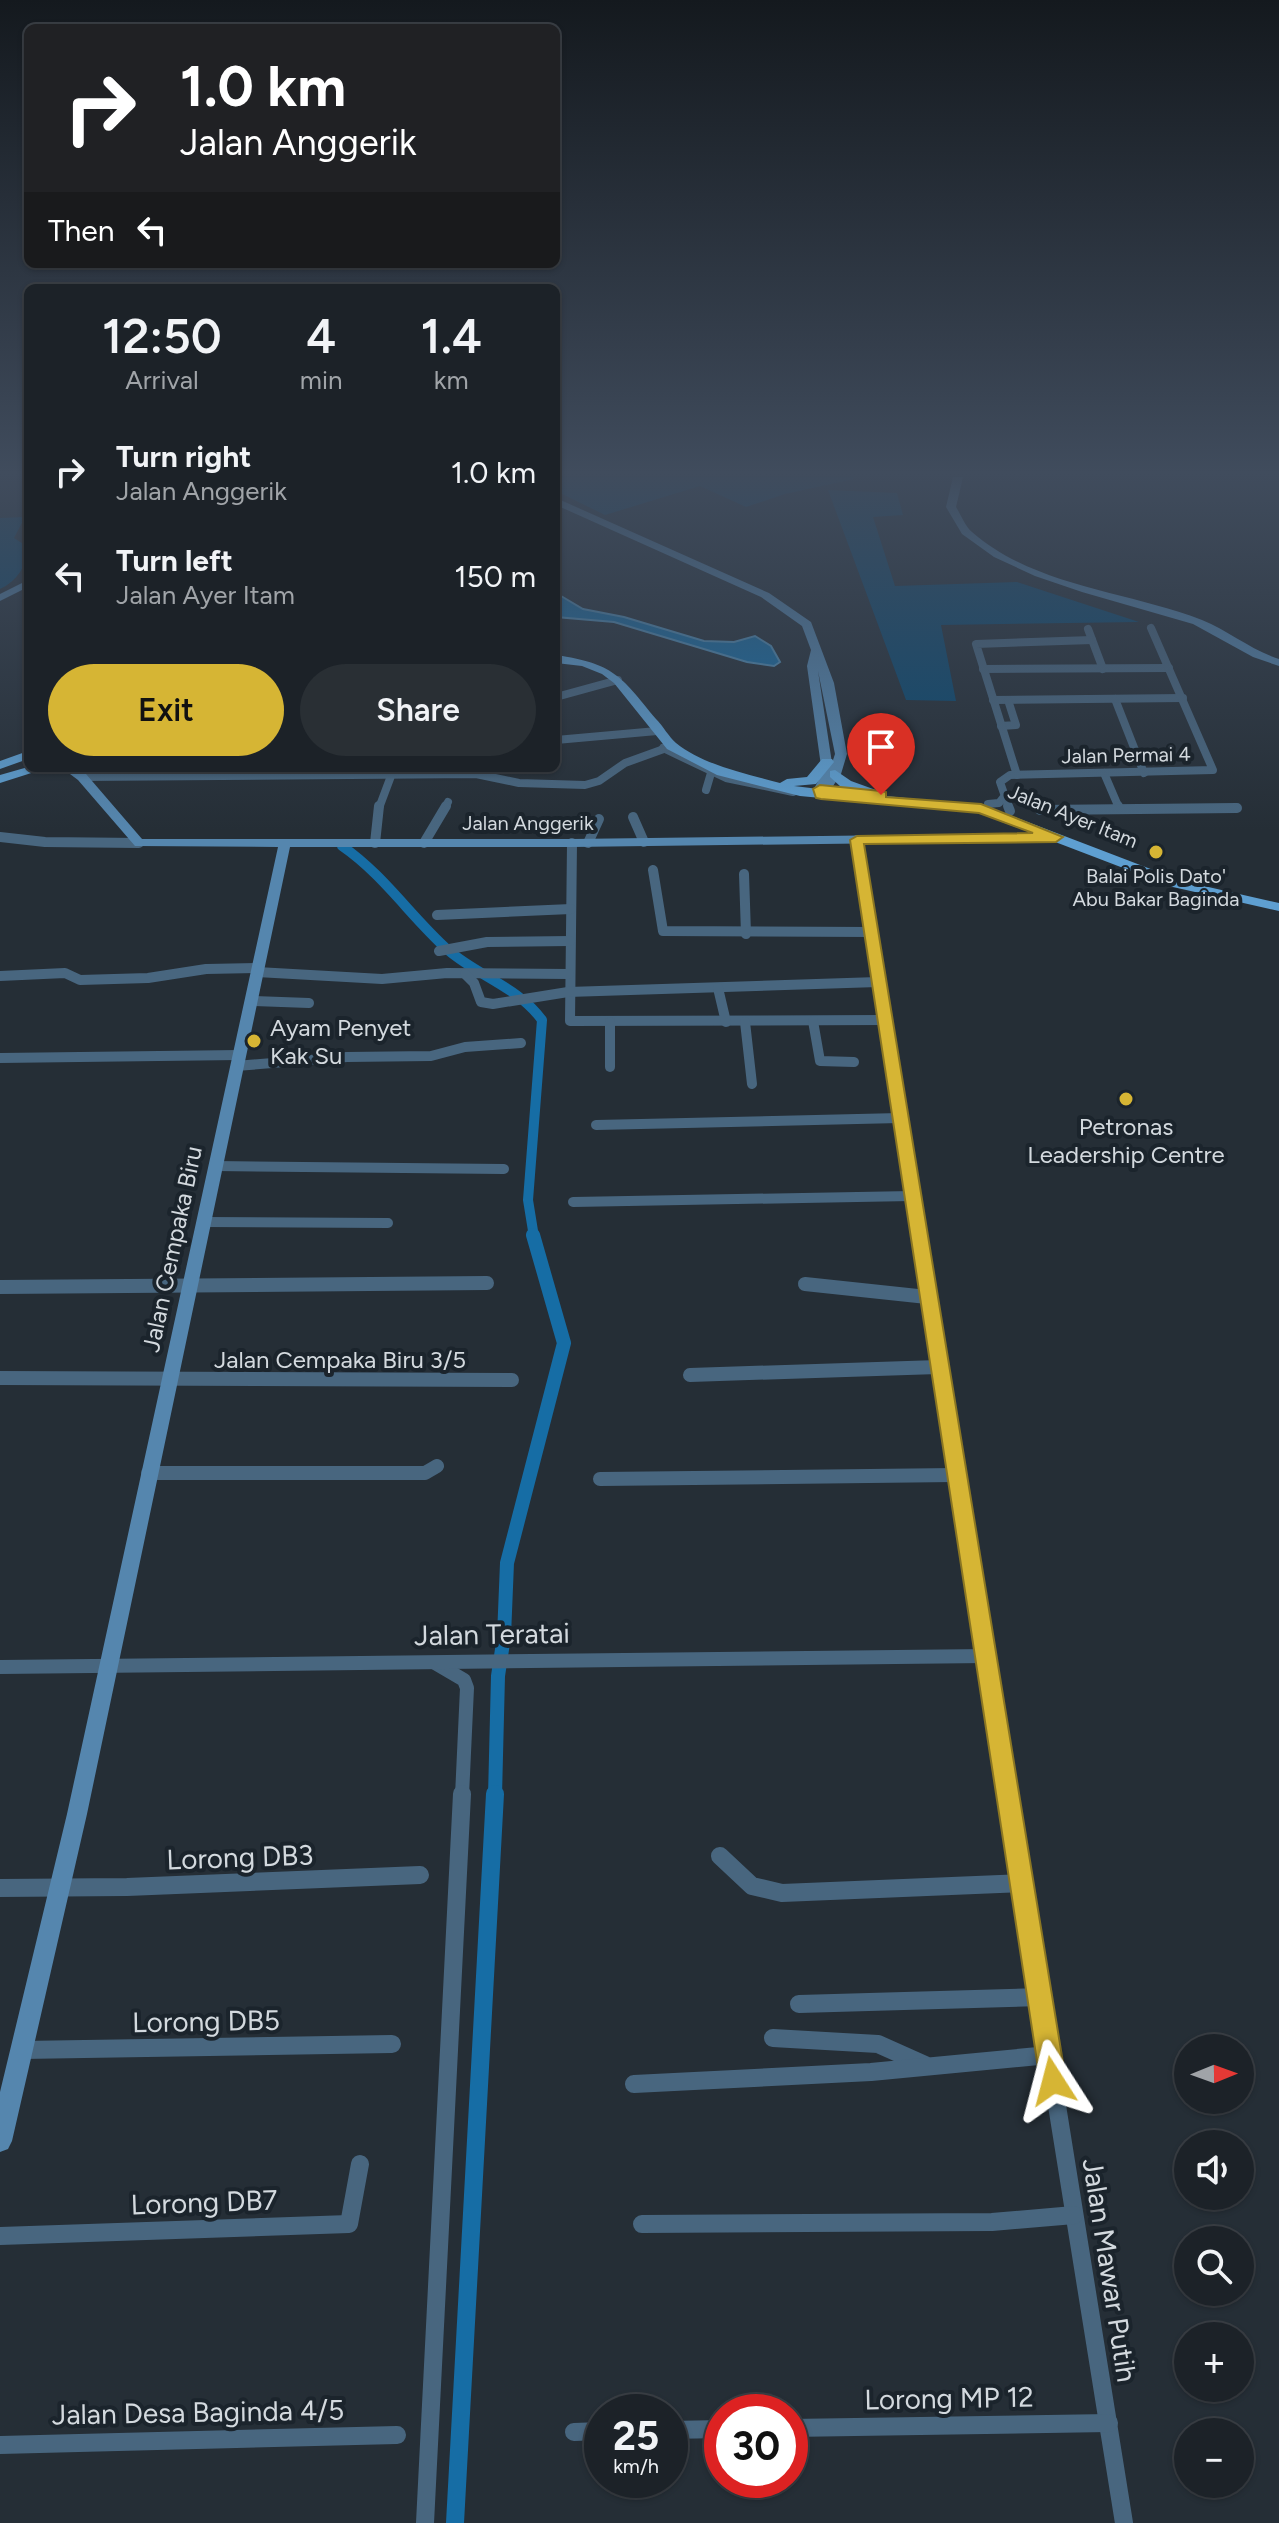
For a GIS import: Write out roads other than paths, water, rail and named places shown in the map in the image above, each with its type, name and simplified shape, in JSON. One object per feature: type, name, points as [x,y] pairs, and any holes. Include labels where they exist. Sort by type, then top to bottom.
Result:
[{"type":"main road","name":"Jalan Ayer Itam","points":[[560,657],[592,659],[610,666],[682,742],[746,773],[822,791],[981,809],[1178,884],[1279,907]]},
{"type":"main road","name":"Jalan Ayer Itam","points":[[560,658],[584,663],[618,680],[668,747],[722,772],[800,792],[1007,804],[1121,858],[1183,879],[1279,900]]},
{"type":"main road","points":[[0,767],[24,759]]},
{"type":"main road","points":[[784,783],[811,781],[831,768],[857,790],[881,795]]},
{"type":"main road","points":[[0,778],[24,769]]},
{"type":"main road","points":[[0,778],[24,772]]},
{"type":"street","points":[[0,605],[18,595]]},
{"type":"street","points":[[764,595],[807,624],[817,648],[812,666],[825,696],[831,768],[822,791]]},
{"type":"street","points":[[1111,595],[1195,621],[1239,647],[1279,663]]},
{"type":"street","name":"Jalan Permai 4","points":[[1017,775],[1213,770],[1151,628]]},
{"type":"street","points":[[1088,629],[1103,669]]},
{"type":"street","points":[[1007,804],[1000,780],[1017,775],[976,644],[1092,640]]},
{"type":"street","points":[[983,669],[1169,668]]},
{"type":"street","points":[[560,696],[618,680]]},
{"type":"street","points":[[993,700],[1183,698]]},
{"type":"street","points":[[1115,699],[1144,773]]},
{"type":"street","points":[[1001,726],[1016,725],[1008,700]]},
{"type":"street","points":[[560,740],[657,731]]},
{"type":"street","points":[[434,772],[476,774],[519,783],[593,784],[625,763],[668,747],[711,773],[768,790],[800,792]]},
{"type":"street","points":[[74,772],[139,843]]},
{"type":"street","points":[[82,777],[303,772]]},
{"type":"street","points":[[375,843],[380,801],[391,772]]},
{"type":"street","points":[[503,779],[507,772]]},
{"type":"street","points":[[706,790],[711,773]]},
{"type":"street","points":[[1104,773],[1119,809]]},
{"type":"street","points":[[424,843],[438,825],[448,802]]},
{"type":"street","points":[[1040,810],[1237,808]]},
{"type":"street","points":[[633,817],[644,842]]},
{"type":"street","points":[[588,843],[599,819]]},
{"type":"street","name":"Jalan Anggerik","points":[[0,837],[45,842],[139,843],[588,843],[1056,837]]},
{"type":"street","name":"Jalan Mawar Putih","points":[[857,840],[955,1475],[1124,2523]]},
{"type":"street","name":"Jalan Cempaka Biru","points":[[0,2141],[61,1887],[285,843]]},
{"type":"street","points":[[572,843],[568,1018],[576,1022],[884,1020]]},
{"type":"street","points":[[653,870],[663,931],[746,934],[871,932]]},
{"type":"street","points":[[744,874],[746,934]]},
{"type":"street","points":[[437,915],[571,909]]},
{"type":"street","points":[[444,950],[487,942],[570,941]]},
{"type":"street","points":[[0,976],[65,973],[80,980],[148,978],[206,969],[382,979],[490,973],[569,974]]},
{"type":"street","points":[[472,974],[481,1002],[521,1002],[568,992],[878,982]]},
{"type":"street","points":[[718,988],[726,1022]]},
{"type":"street","points":[[251,1001],[309,1003]]},
{"type":"street","points":[[813,1021],[820,1061],[854,1062]]},
{"type":"street","points":[[610,1022],[610,1067]]},
{"type":"street","points":[[745,1022],[752,1084]]},
{"type":"street","points":[[0,1058],[238,1061],[431,1056],[465,1047],[521,1043]]},
{"type":"street","points":[[596,1125],[900,1118]]},
{"type":"street","points":[[215,1166],[504,1169]]},
{"type":"street","points":[[573,1202],[912,1196]]},
{"type":"street","points":[[203,1222],[388,1223]]},
{"type":"street","points":[[0,1287],[487,1283]]},
{"type":"street","points":[[805,1284],[927,1297]]},
{"type":"street","points":[[690,1375],[938,1367]]},
{"type":"street","name":"Jalan Cempaka Biru 3/5","points":[[0,1378],[512,1380]]},
{"type":"street","points":[[148,1473],[425,1473],[437,1466]]},
{"type":"street","points":[[600,1479],[955,1475]]},
{"type":"street","name":"Jalan Teratai","points":[[0,1667],[526,1658],[986,1656]]},
{"type":"street","points":[[425,2523],[467,1688],[464,1680],[432,1661]]},
{"type":"street","points":[[720,1856],[752,1886],[782,1893],[1023,1883]]},
{"type":"street","name":"Lorong DB3","points":[[0,1888],[420,1875]]},
{"type":"street","points":[[799,2004],[1040,1997]]},
{"type":"street","points":[[773,2038],[878,2044],[928,2066]]},
{"type":"street","name":"Lorong DB5","points":[[22,2050],[392,2044]]},
{"type":"street","points":[[634,2084],[928,2066],[1049,2055]]},
{"type":"street","name":"Lorong DB7","points":[[0,2236],[349,2224],[360,2164]]},
{"type":"street","points":[[642,2224],[992,2222],[1074,2215]]},
{"type":"street","name":"Lorong MP 12","points":[[808,2428],[1109,2423]]},
{"type":"street","points":[[574,2432],[584,2432]]},
{"type":"street","name":"Jalan Desa Baginda 4/5","points":[[0,2445],[397,2435]]},
{"type":"waterway","points":[[342,846],[371,870],[448,950],[510,990],[542,1020],[528,1200],[534,1237]]},
{"type":"waterway","points":[[495,1796],[498,1676],[504,1636],[507,1563],[564,1343],[533,1235]]},
{"type":"waterway","points":[[455,2523],[495,1794]]},
{"type":"place","name":"Balai Polis Dato' Abu Bakar Baginda","points":[[1156,852]]},
{"type":"place","name":"Ayam Penyet Kak Su","points":[[254,1041]]},
{"type":"place","name":"Petronas Leadership Centre","points":[[1126,1099]]}]
